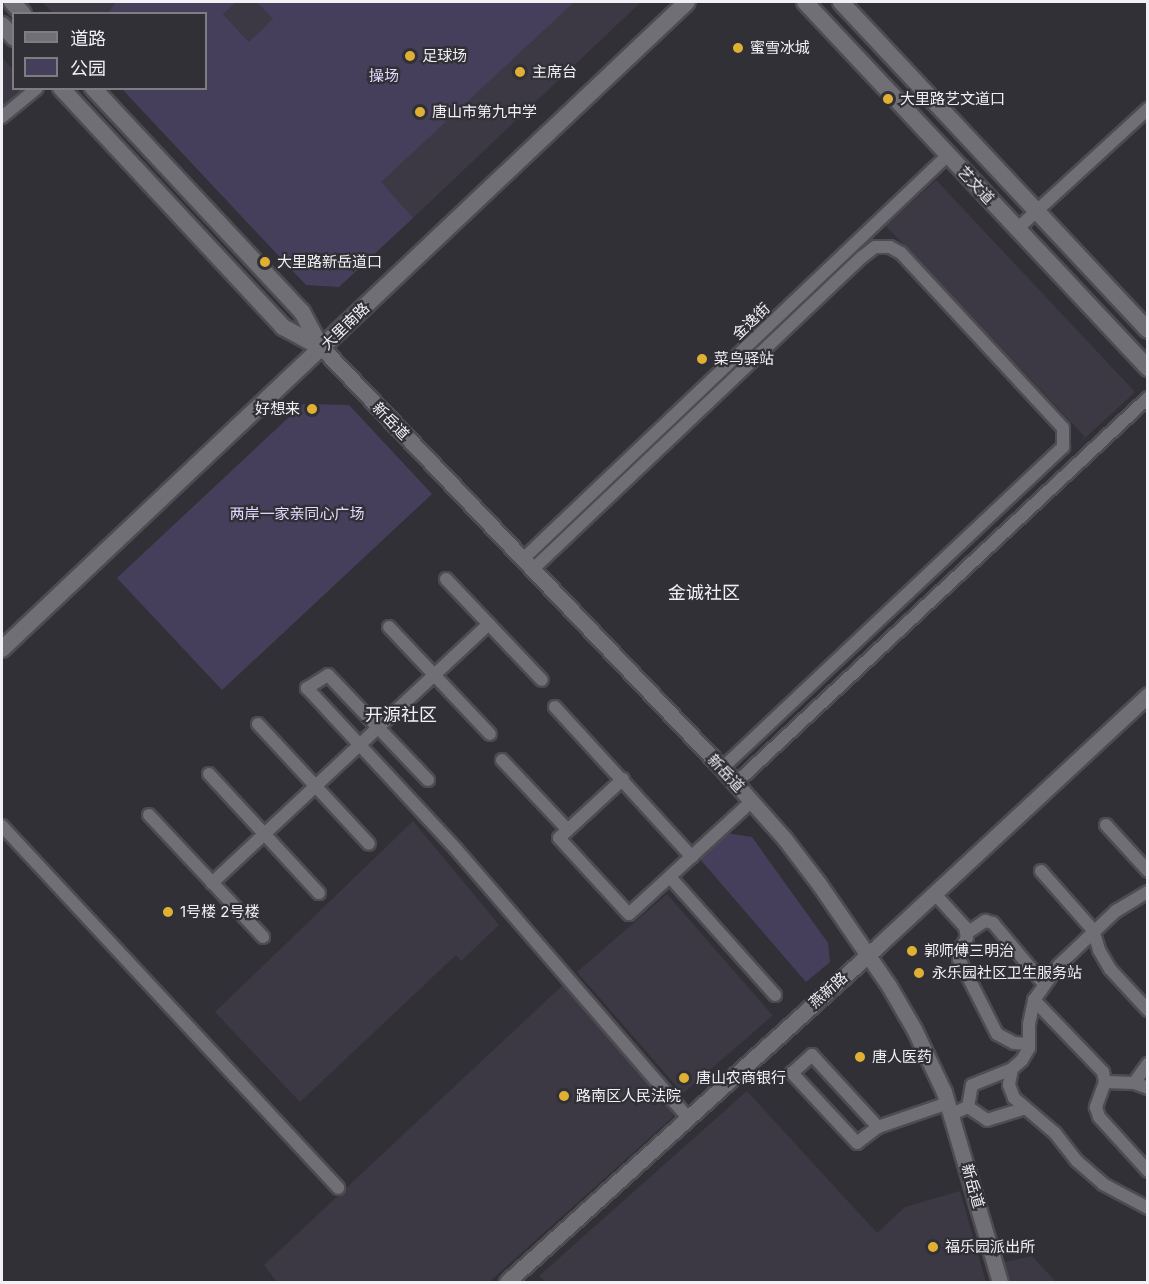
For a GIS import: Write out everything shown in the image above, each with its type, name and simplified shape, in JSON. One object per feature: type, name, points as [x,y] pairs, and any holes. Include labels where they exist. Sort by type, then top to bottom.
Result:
[{"type":"main road","name":"大里南路","points":[[2,649],[687,2]]},
{"type":"main road","name":"艺文道","points":[[805,2],[1148,368]]},
{"type":"main road","name":"艺文道","points":[[841,2],[1148,330]]},
{"type":"main road","name":"新岳道","points":[[63,90],[283,327],[322,348]]},
{"type":"main road","name":"新岳道","points":[[95,90],[302,312],[322,348]]},
{"type":"street","points":[[2,117],[35,90]]},
{"type":"street","points":[[1017,229],[1039,212],[1148,109]]},
{"type":"street","name":"金逸街","points":[[528,564],[948,155]]},
{"type":"street","points":[[528,564],[862,256],[875,247],[890,247],[901,254],[1063,428],[1063,447],[722,768]]},
{"type":"street","name":"新岳道","points":[[322,348],[722,768],[752,801],[819,884],[868,954],[914,1029],[950,1108],[1000,1282]]},
{"type":"street","points":[[735,783],[1148,398]]},
{"type":"street","points":[[446,579],[542,681]]},
{"type":"street","points":[[212,883],[489,624]]},
{"type":"street","points":[[389,627],[490,734]]},
{"type":"street","points":[[428,780],[328,675],[307,687],[456,849],[687,1117]]},
{"type":"street","name":"燕新路","points":[[507,1282],[868,954],[1148,695]]},
{"type":"street","points":[[555,707],[692,857]]},
{"type":"street","points":[[258,724],[369,844]]},
{"type":"street","points":[[502,760],[568,830]]},
{"type":"street","points":[[209,774],[319,892]]},
{"type":"street","points":[[623,779],[559,838],[629,914],[752,801]]},
{"type":"street","points":[[149,815],[263,937]]},
{"type":"street","points":[[1106,825],[1148,871]]},
{"type":"street","points":[[2,826],[338,1188]]},
{"type":"street","points":[[1041,871],[1093,930],[1110,969],[1148,1010]]},
{"type":"street","points":[[670,877],[775,995]]},
{"type":"street","points":[[968,1107],[972,1085],[1012,1069],[1022,1060],[1029,1044],[1029,1024],[1034,1000],[1044,984],[1093,930],[1116,911],[1148,892]]},
{"type":"street","points":[[934,893],[967,933]]},
{"type":"street","points":[[1029,1044],[1014,1043],[997,1034],[958,959],[967,933],[985,921],[993,923],[1044,984]]},
{"type":"street","points":[[1034,1000],[1103,1072],[1105,1082],[1099,1092],[1096,1107],[1099,1117],[1148,1171]]},
{"type":"street","points":[[878,1127],[812,1055],[792,1073],[857,1143],[878,1127],[950,1108],[968,1107],[987,1120],[1024,1108]]},
{"type":"street","points":[[1134,1083],[1148,1064]]},
{"type":"street","points":[[1012,1069],[1009,1085],[1014,1098],[1054,1133],[1077,1161],[1103,1184],[1148,1208]]},
{"type":"street","points":[[1105,1082],[1134,1083],[1148,1088]]},
{"type":"shaded area","points":[[42,2],[116,2],[109,12],[52,12]]},
{"type":"shaded area","name":"操场","points":[[236,2],[641,2],[413,218],[223,14]]},
{"type":"shaded area","points":[[2,57],[12,69],[12,90],[24,90],[2,107]]},
{"type":"shaded area","points":[[936,180],[1135,392],[1071,451],[1085,437],[886,226]]},
{"type":"shaded area","points":[[413,821],[499,925],[461,961],[456,955],[300,1102],[215,1012]]},
{"type":"shaded area","points":[[667,894],[773,1016],[683,1094],[577,972]]},
{"type":"shaded area","points":[[565,983],[672,1107],[673,1117],[489,1282],[277,1282],[264,1265]]},
{"type":"shaded area","points":[[747,1091],[877,1233],[905,1207],[960,1191],[986,1282],[546,1282],[539,1276]]},
{"type":"shaded area","points":[[1032,1256],[1056,1282],[1010,1282],[1004,1262]]},
{"type":"green space","points":[[116,2],[236,2],[223,14],[249,42],[273,19],[257,2],[574,2],[381,182],[413,218],[339,287],[306,285],[123,90],[207,90],[207,12],[109,12]]},
{"type":"green space","name":"两岸一家亲同心广场","points":[[303,404],[349,405],[432,494],[222,690],[117,578]]},
{"type":"green space","points":[[726,833],[752,837],[828,943],[830,962],[806,982],[699,858]]},
{"type":"place","name":"蜜雪冰城","points":[[738,48]]},
{"type":"place","name":"足球场","points":[[410,56]]},
{"type":"place","name":"主席台","points":[[520,72]]},
{"type":"place","name":"大里路艺文道口","points":[[888,99]]},
{"type":"place","name":"唐山市第九中学","points":[[420,112]]},
{"type":"place","name":"大里路新岳道口","points":[[265,262]]},
{"type":"place","name":"菜鸟驿站","points":[[702,359]]},
{"type":"place","name":"好想来","points":[[312,409]]},
{"type":"place","name":"1号楼 2号楼","points":[[168,912]]},
{"type":"place","name":"郭师傅三明治","points":[[912,951]]},
{"type":"place","name":"永乐园社区卫生服务站","points":[[919,973]]},
{"type":"place","name":"唐人医药","points":[[860,1057]]},
{"type":"place","name":"唐山农商银行","points":[[684,1078]]},
{"type":"place","name":"路南区人民法院","points":[[564,1096]]},
{"type":"place","name":"福乐园派出所","points":[[933,1247]]},
{"type":"district","name":"金诚社区","points":[[704,593]]},
{"type":"district","name":"开源社区","points":[[401,715]]}]
